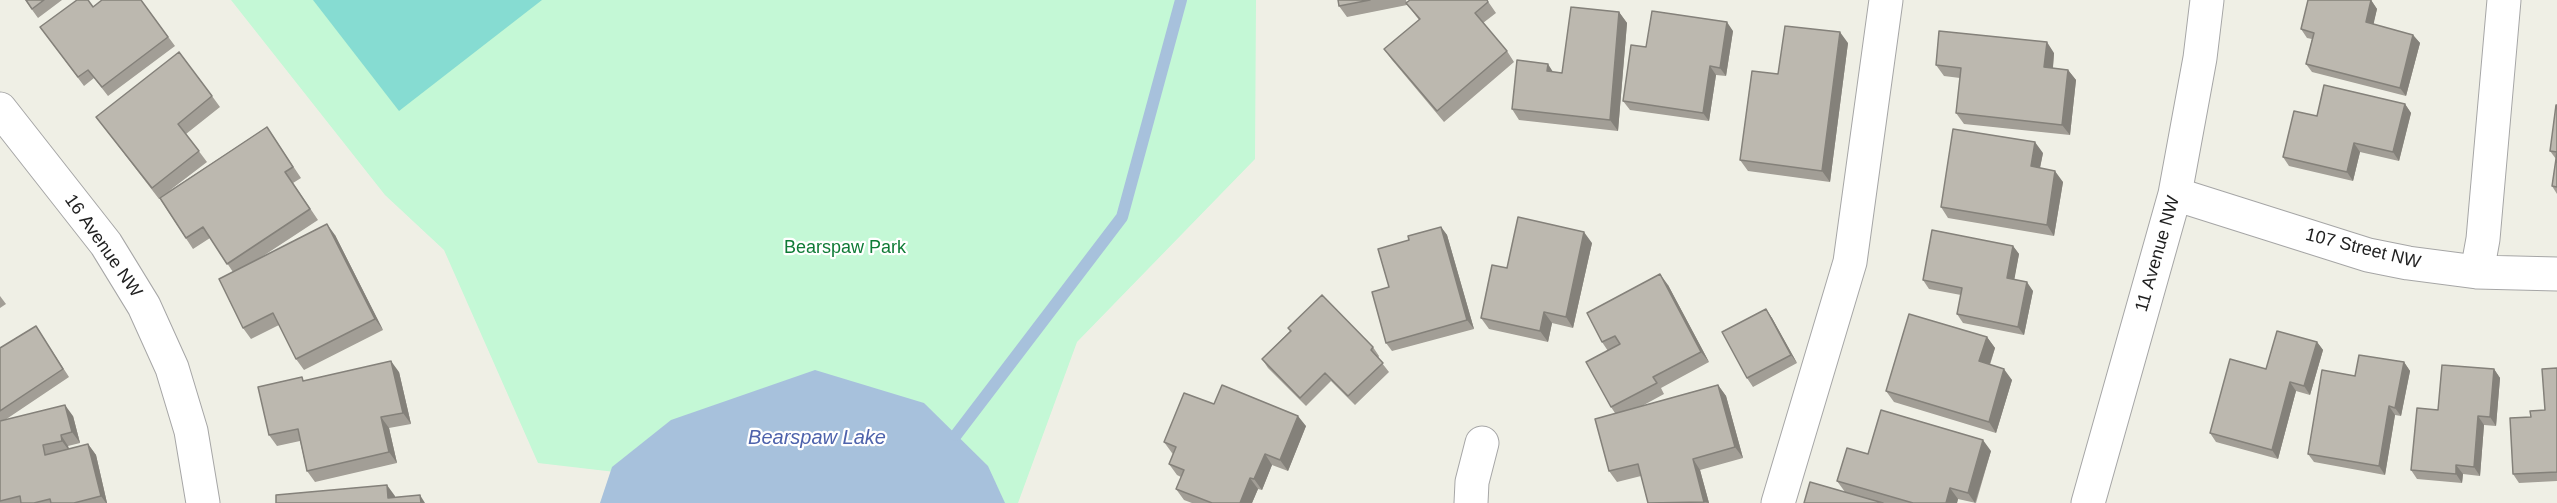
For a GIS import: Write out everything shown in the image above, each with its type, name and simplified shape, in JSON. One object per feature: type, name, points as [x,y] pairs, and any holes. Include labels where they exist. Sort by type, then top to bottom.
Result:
[{"type":"street","points":[[1778,503],[1850,262],[1886,0]]},
{"type":"street","name":"11 Avenue NW","points":[[2088,503],[2175,194],[2198,68],[2206,0]]},
{"type":"street","points":[[2477,272],[2483,239],[2504,0]]},
{"type":"street","name":"16 Avenue NW","points":[[0,109],[106,244],[144,306],[172,368],[191,431],[203,503]]},
{"type":"street","name":"107 Street NW","points":[[2175,194],[2368,255],[2477,272],[2557,274]]},
{"type":"street","points":[[1471,503],[1472,482],[1482,443]]},
{"type":"green space","name":"Bearspaw Park","points":[[231,0],[1256,0],[1255,159],[1077,342],[1018,503],[881,503],[538,463],[444,250],[385,195]]},
{"type":"shaded area","points":[[313,0],[542,0],[399,111]]},
{"type":"water","name":"Bearspaw Lake","points":[[815,370],[924,403],[988,466],[1005,503],[600,503],[612,467],[671,420]]},
{"type":"building","points":[[26,0],[44,0],[32,9]]},
{"type":"building","points":[[77,0],[88,0],[93,7],[102,0],[141,0],[168,37],[102,87],[88,70],[78,77],[40,27]]},
{"type":"building","points":[[1338,0],[1370,0],[1339,6]]},
{"type":"building","points":[[1410,0],[1487,0],[1488,2],[1475,13],[1507,51],[1437,111],[1384,49],[1420,19],[1406,3]]},
{"type":"building","points":[[2308,0],[2371,0],[2366,22],[2413,35],[2400,88],[2306,64],[2314,33],[2301,29]]},
{"type":"building","points":[[1571,7],[1619,12],[1610,120],[1512,109],[1517,60],[1548,64],[1547,71],[1562,73]]},
{"type":"building","points":[[1652,11],[1727,22],[1720,68],[1710,66],[1703,113],[1623,101],[1631,45],[1646,47]]},
{"type":"building","points":[[1785,26],[1840,32],[1822,171],[1740,160],[1752,71],[1778,74]]},
{"type":"building","points":[[1939,31],[2047,42],[2044,67],[2068,70],[2062,125],[1956,113],[1961,68],[1936,65]]},
{"type":"building","points":[[179,52],[212,96],[178,124],[199,151],[152,188],[96,117]]},
{"type":"building","points":[[2324,85],[2405,104],[2393,152],[2354,143],[2347,172],[2283,157],[2294,111],[2317,116]]},
{"type":"building","points":[[2557,105],[2557,152],[2550,151]]},
{"type":"building","points":[[267,127],[293,167],[285,172],[310,209],[227,264],[203,227],[186,238],[160,198]]},
{"type":"building","points":[[1953,129],[2035,142],[2031,166],[2055,171],[2047,225],[1941,207]]},
{"type":"building","points":[[2557,152],[2557,187],[2552,186]]},
{"type":"building","points":[[1518,217],[1584,232],[1566,317],[1544,312],[1540,331],[1481,318],[1492,265],[1507,268]]},
{"type":"building","points":[[327,224],[375,319],[296,359],[273,313],[243,328],[219,279]]},
{"type":"building","points":[[1441,227],[1467,320],[1386,343],[1372,292],[1389,287],[1378,249],[1409,240],[1408,236]]},
{"type":"building","points":[[1932,230],[2013,246],[2007,278],[2027,282],[2018,327],[1957,314],[1962,288],[1923,280]]},
{"type":"building","points":[[1660,274],[1701,352],[1653,377],[1657,383],[1611,407],[1586,362],[1620,344],[1615,336],[1602,342],[1587,313]]},
{"type":"building","points":[[1322,295],[1373,347],[1371,350],[1383,363],[1348,396],[1325,373],[1300,398],[1262,359],[1291,331],[1288,328]]},
{"type":"building","points":[[1766,309],[1791,355],[1747,378],[1722,332]]},
{"type":"building","points":[[1909,314],[1987,337],[1979,361],[2004,369],[1989,422],[1886,391]]},
{"type":"building","points":[[36,326],[63,369],[0,411],[0,348]]},
{"type":"building","points":[[2277,331],[2317,342],[2304,386],[2290,382],[2272,450],[2210,433],[2230,359],[2266,369]]},
{"type":"building","points":[[2359,355],[2404,362],[2395,408],[2389,406],[2379,466],[2308,454],[2322,370],[2355,376]]},
{"type":"building","points":[[391,361],[403,413],[381,417],[389,452],[307,471],[298,429],[269,435],[258,387],[302,377],[303,381]]},
{"type":"building","points":[[2442,365],[2494,369],[2490,417],[2478,416],[2474,467],[2456,465],[2456,474],[2411,470],[2417,408],[2438,410]]},
{"type":"building","points":[[2557,368],[2557,472],[2513,474],[2510,418],[2531,417],[2530,411],[2545,410],[2542,369]]},
{"type":"building","points":[[1222,385],[1298,416],[1280,460],[1265,454],[1254,479],[1250,478],[1240,503],[1212,503],[1176,489],[1184,470],[1169,464],[1176,447],[1164,442],[1184,393],[1214,404]]},
{"type":"building","points":[[1718,385],[1735,447],[1693,459],[1704,502],[1648,503],[1638,464],[1609,471],[1595,419]]},
{"type":"building","points":[[65,405],[72,432],[61,435],[62,441],[43,445],[45,455],[88,444],[101,496],[74,503],[51,503],[50,499],[21,503],[20,496],[0,501],[0,421]]},
{"type":"building","points":[[1881,410],[1983,440],[1968,493],[1950,488],[1946,503],[1913,503],[1837,481],[1847,448],[1868,454]]},
{"type":"building","points":[[1810,482],[1883,503],[1804,503]]},
{"type":"building","points":[[387,485],[388,498],[420,495],[421,503],[276,503],[276,495]]},
{"type":"waterway","points":[[956,435],[1122,217],[1181,0]]}]
